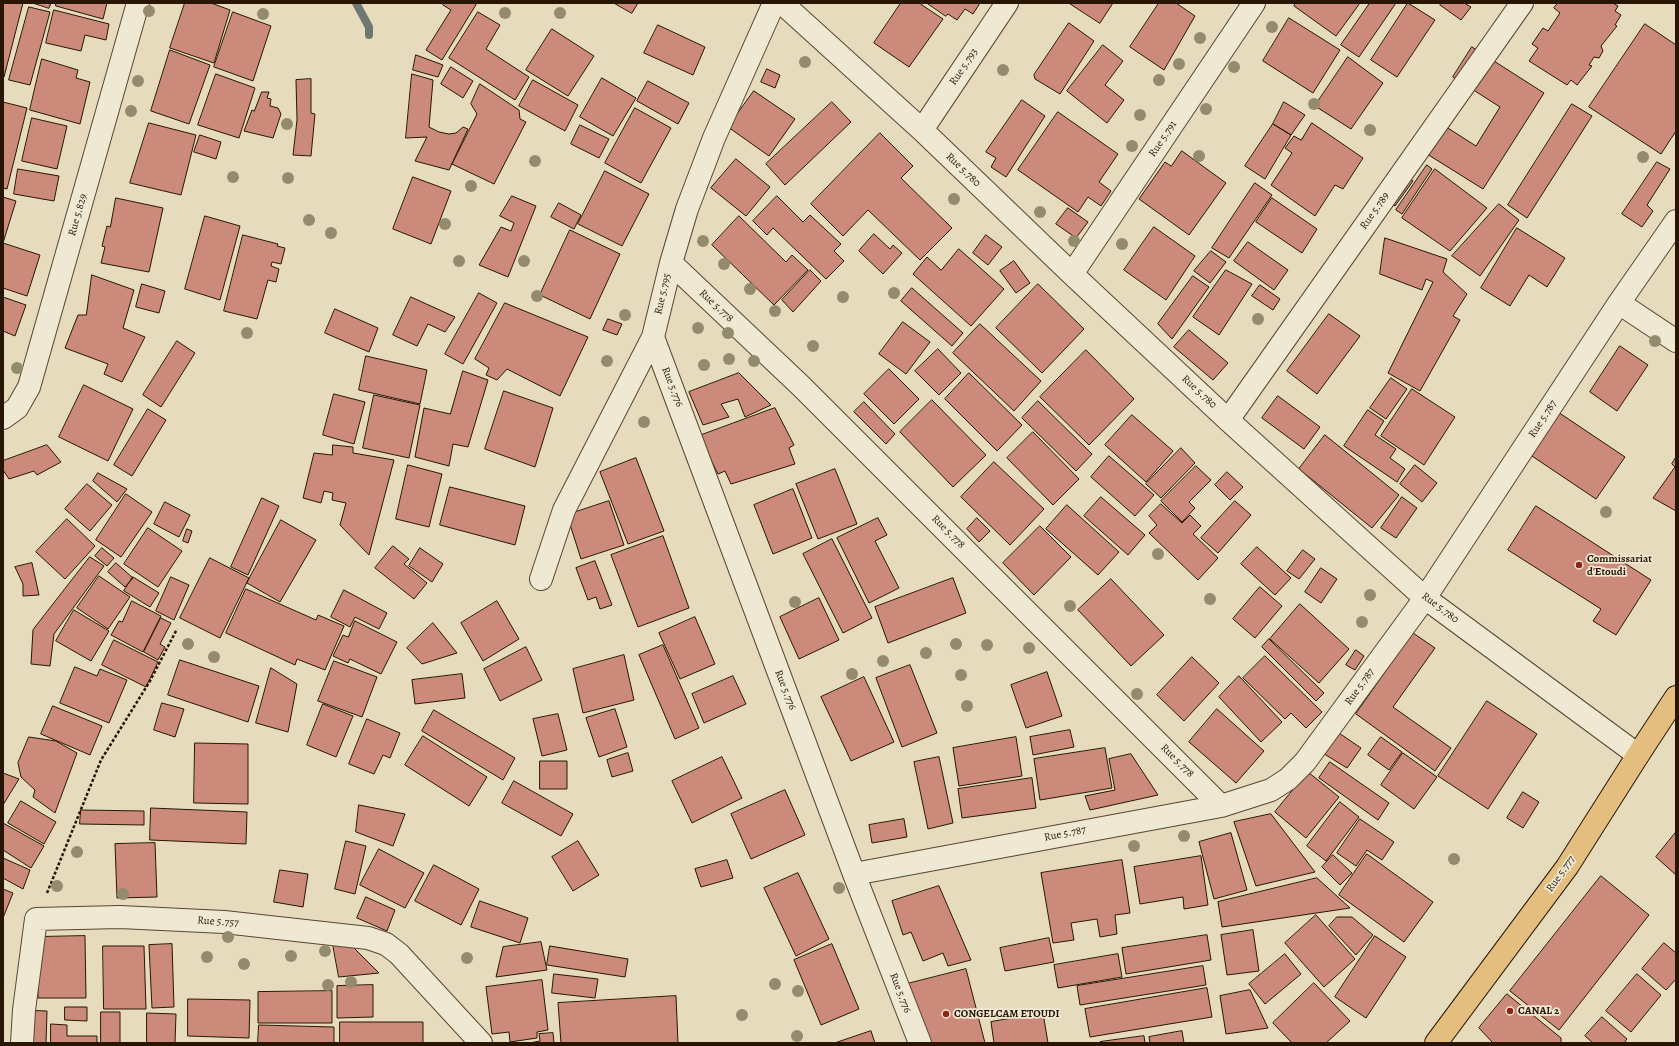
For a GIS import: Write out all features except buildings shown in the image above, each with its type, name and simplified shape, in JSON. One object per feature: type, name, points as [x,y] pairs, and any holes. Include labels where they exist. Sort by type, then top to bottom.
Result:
[{"type":"main road","name":"Rue 5.777","points":[[1436,1043],[1568,867],[1676,697]]},
{"type":"street","name":"Rue 5.829","points":[[3,418],[17,408],[29,387],[138,3]]},
{"type":"street","name":"Rue 5.795","points":[[541,579],[564,510],[653,337],[671,263],[687,209],[714,138],[774,3]]},
{"type":"street","name":"Rue 5.780","points":[[782,3],[922,130],[1072,274],[1228,420],[1425,598],[1638,755]]},
{"type":"street","name":"Rue 5.793","points":[[922,130],[1007,3]]},
{"type":"street","name":"Rue 5.791","points":[[1072,274],[1254,3]]},
{"type":"street","name":"Rue 5.789","points":[[1228,420],[1522,3]]},
{"type":"street","name":"Rue 5.787","points":[[854,874],[1221,806],[1271,790],[1288,779],[1305,762],[1425,598],[1676,221]]},
{"type":"street","name":"Rue 5.778","points":[[671,263],[802,386],[1221,806]]},
{"type":"street","points":[[1620,303],[1676,341]]},
{"type":"street","name":"Rue 5.776","points":[[653,337],[854,874],[920,1043]]},
{"type":"street","name":"Rue 5.757","points":[[36,919],[120,917],[224,922],[368,938],[386,944],[399,954],[481,1043]]},
{"type":"street","points":[[22,1043],[24,1010],[36,919]]},
{"type":"path","points":[[36,919],[100,760],[150,681],[177,629]]},
{"type":"waterway","points":[[356,3],[369,27],[369,35]]},
{"type":"place","name":"Commissariat d'Etoudi","points":[[1579,565]]},
{"type":"place","name":"CANAL 2","points":[[1510,1011]]},
{"type":"place","name":"CONGELCAM ETOUDI","points":[[946,1014]]}]
